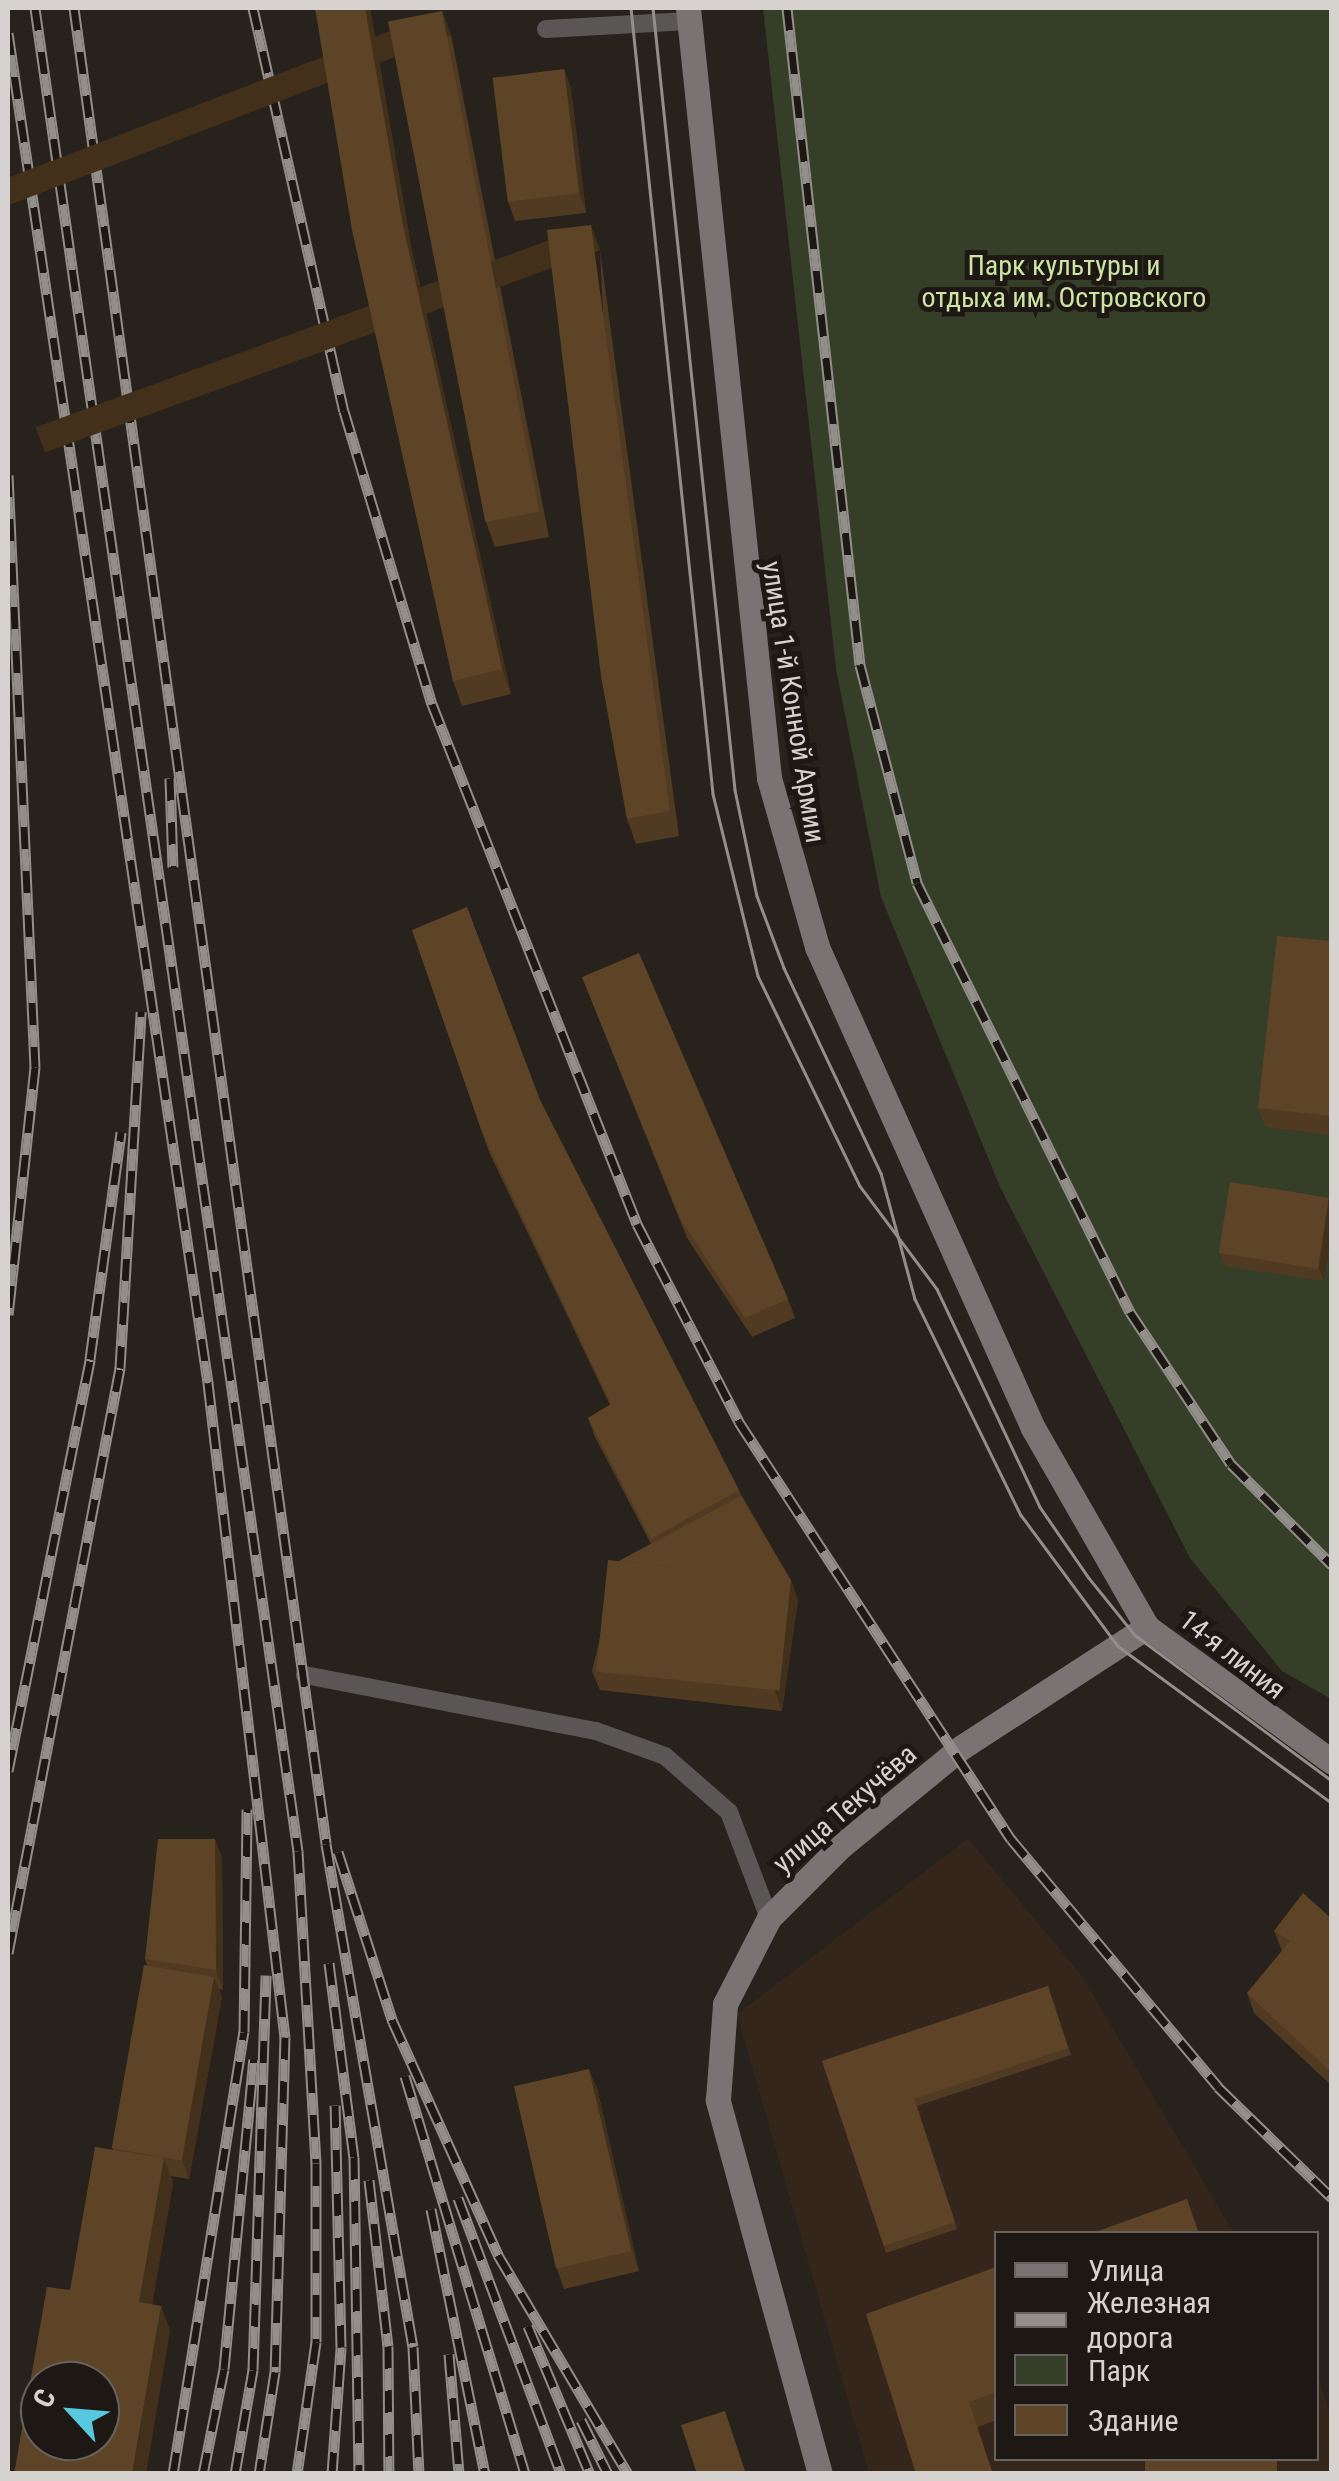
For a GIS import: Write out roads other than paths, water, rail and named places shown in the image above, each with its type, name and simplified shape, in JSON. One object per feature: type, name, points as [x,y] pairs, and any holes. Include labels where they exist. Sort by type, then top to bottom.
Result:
[{"type":"main road","name":"улица 1-й Конной Армии","points":[[689,14],[743,583],[788,862],[1033,1428],[1148,1627]]},
{"type":"main road","name":"14-я линия","points":[[1148,1627],[1332,1762]]},
{"type":"main road","name":"улица Текучёва","points":[[820,2474],[718,2100],[725,2004],[769,1918],[962,1748],[1148,1627]]},
{"type":"lane","points":[[546,29],[689,14]]},
{"type":"lane","points":[[306,1675],[596,1730],[665,1756],[729,1812],[769,1918]]},
{"type":"tram line","points":[[631,8],[713,794],[758,976],[860,1186],[937,1289],[1040,1507],[1089,1578],[1135,1635],[1332,1781]]},
{"type":"tram line","points":[[653,8],[735,790],[757,896],[784,968],[881,1173],[915,1299],[1021,1515],[1118,1646],[1332,1803]]},
{"type":"railway","points":[[35,8],[298,1851],[316,2163],[316,2342],[297,2474]]},
{"type":"railway","points":[[74,8],[326,1844],[413,2347],[419,2474]]},
{"type":"railway","points":[[253,8],[344,411],[432,704],[637,1224],[739,1422],[1011,1839],[1218,2087],[1332,2198]]},
{"type":"railway","points":[[787,8],[860,665],[917,883],[1130,1312],[1231,1464],[1332,1565]]},
{"type":"railway","points":[[8,33],[208,1383],[285,2037],[275,2372],[259,2474]]},
{"type":"railway","points":[[8,475],[35,1067],[8,1315]]},
{"type":"railway","points":[[170,778],[173,867]]},
{"type":"railway","points":[[8,1953],[120,1368],[141,1012]]},
{"type":"railway","points":[[8,1771],[90,1359],[121,1132]]},
{"type":"railway","points":[[173,2474],[244,2032],[247,1809]]},
{"type":"railway","points":[[338,1852],[393,2022],[498,2255],[628,2474]]},
{"type":"railway","points":[[329,1963],[354,2157],[359,2474]]},
{"type":"railway","points":[[235,2474],[253,2370],[266,1975]]},
{"type":"railway","points":[[203,2474],[224,2369],[254,2059]]},
{"type":"railway","points":[[405,2076],[525,2474]]},
{"type":"railway","points":[[332,2474],[341,2347],[335,2105]]},
{"type":"railway","points":[[369,2180],[388,2346],[389,2474]]},
{"type":"railway","points":[[458,2198],[561,2474]]},
{"type":"railway","points":[[431,2209],[485,2474]]},
{"type":"railway","points":[[528,2326],[590,2474]]},
{"type":"railway","points":[[449,2354],[459,2474]]},
{"type":"railway","points":[[581,2420],[608,2474]]},
{"type":"park label","name":"Парк культуры и отдыха им. Островского","points":[[1064,282]]}]
